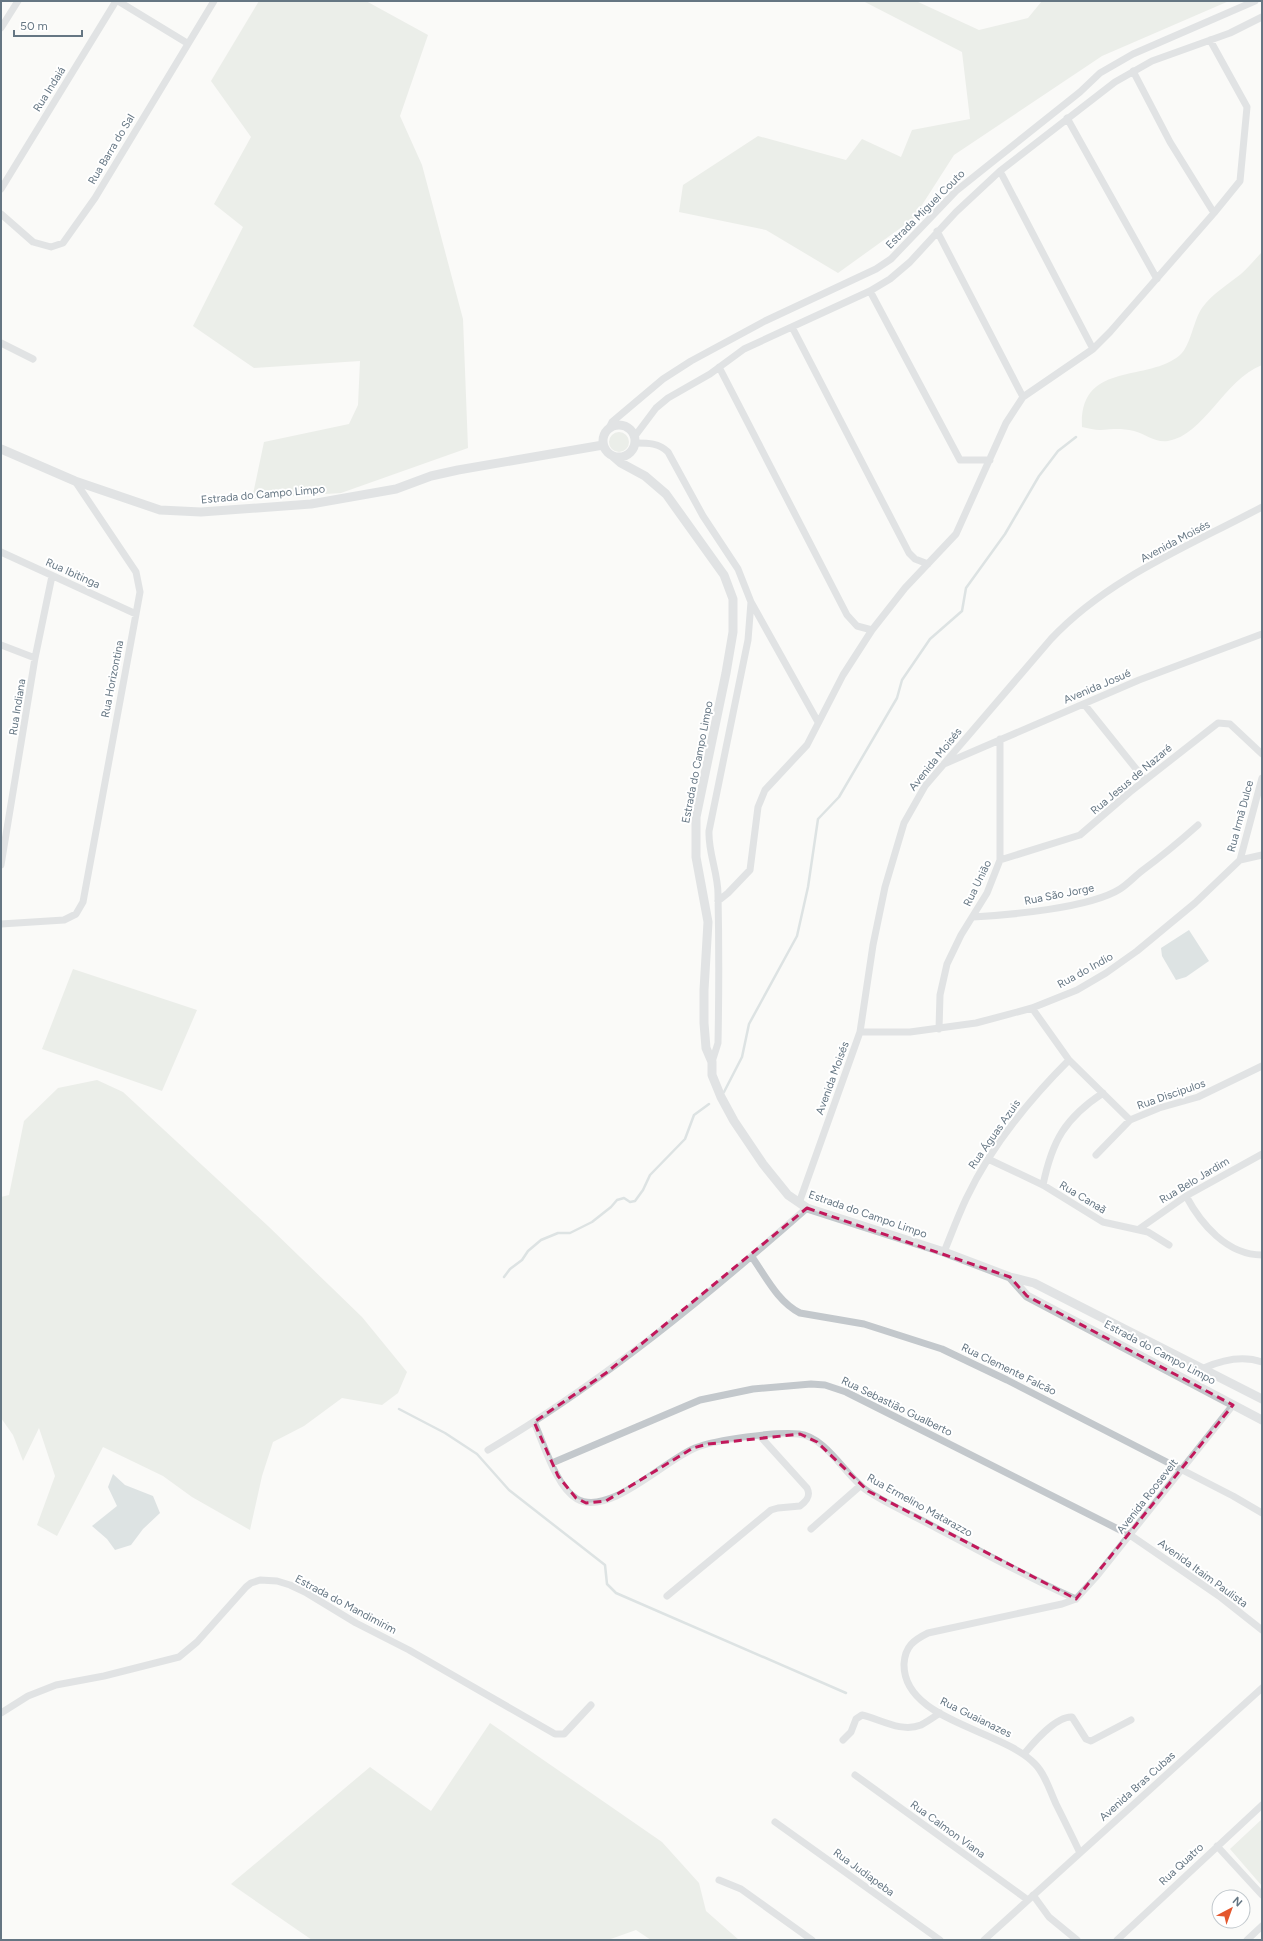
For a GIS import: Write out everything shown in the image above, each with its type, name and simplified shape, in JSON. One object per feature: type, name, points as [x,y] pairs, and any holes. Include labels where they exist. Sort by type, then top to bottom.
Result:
[{"type":"street","points":[[1,28],[18,1]]},
{"type":"street","points":[[117,1],[187,43]]},
{"type":"street","name":"Rua Indaiá","points":[[1,189],[117,1]]},
{"type":"street","name":"Rua Barra do Sal","points":[[1,214],[33,242],[42,246],[51,247],[63,243],[95,198],[187,43],[214,1]]},
{"type":"street","name":"Estrada Miguel Couto","points":[[609,428],[612,422],[663,379],[691,361],[765,321],[876,269],[891,259],[956,191],[1080,92],[1100,73],[1133,54],[1255,1]]},
{"type":"street","points":[[818,722],[751,602],[738,569],[703,516],[668,452],[664,448],[635,439],[631,430],[622,425],[609,428],[604,434],[603,445],[605,450],[618,458],[629,454],[633,450],[635,439],[656,408],[668,398],[720,367],[744,349],[870,291],[890,279],[910,262],[966,202],[1000,172],[1067,118],[1115,82],[1152,61],[1210,40],[1262,17]]},
{"type":"street","points":[[718,901],[728,893],[750,870],[758,807],[765,790],[803,749],[843,675],[872,630],[905,588],[956,534],[1006,423],[1023,397],[1092,348],[1110,332],[1240,181],[1247,107],[1210,40]]},
{"type":"street","points":[[1134,70],[1170,142],[1214,212]]},
{"type":"street","points":[[1067,118],[1157,279]]},
{"type":"street","points":[[1000,172],[1092,348]]},
{"type":"street","points":[[956,191],[966,202]]},
{"type":"street","points":[[937,232],[1023,397]]},
{"type":"street","points":[[870,291],[960,460],[990,460]]},
{"type":"street","points":[[792,327],[909,553],[915,560],[928,564]]},
{"type":"street","points":[[1,343],[33,359]]},
{"type":"street","points":[[720,367],[847,615],[857,626],[872,630]]},
{"type":"street","name":"Estrada do Campo Limpo","points":[[1,449],[76,481],[160,510],[201,512],[262,509],[310,504],[396,489],[431,476],[458,470],[603,445]]},
{"type":"street","name":"Estrada do Campo Limpo","points":[[614,456],[621,463],[645,476],[666,494],[724,574],[733,599],[733,632],[722,696],[696,817],[695,833],[696,857],[708,922],[704,990],[706,1048],[712,1062],[712,1075],[721,1097],[734,1121],[778,1185],[788,1195],[803,1206],[944,1252],[1010,1277],[1034,1283],[1204,1368],[1262,1400]]},
{"type":"street","name":"Rua Horizontina","points":[[1,924],[64,920],[76,914],[83,902],[140,592],[136,572],[76,481]]},
{"type":"street","name":"Avenida Moisés","points":[[803,1206],[860,1032],[873,945],[884,888],[904,823],[915,802],[942,765],[1068,621],[1091,602],[1119,583],[1262,507]]},
{"type":"street","name":"Rua Ibitinga","points":[[1,552],[136,614]]},
{"type":"street","name":"Rua Indiana","points":[[1,865],[35,658],[52,576]]},
{"type":"street","points":[[712,1062],[718,1043],[720,917],[718,888],[708,840],[748,640],[751,602]]},
{"type":"street","name":"Avenida Josué","points":[[942,765],[1139,680],[1262,634]]},
{"type":"street","points":[[1,645],[35,658]]},
{"type":"street","points":[[1084,704],[1145,780]]},
{"type":"street","name":"Rua Jesus de Nazaré","points":[[1000,860],[1080,835],[1145,780],[1218,723],[1230,724],[1262,754]]},
{"type":"street","name":"Rua União","points":[[939,1029],[940,995],[947,964],[987,894],[1000,860],[1000,739]]},
{"type":"street","name":"Rua Irmã Dulce","points":[[1240,860],[1262,778]]},
{"type":"street","name":"Rua São Jorge","points":[[973,917],[1020,913],[1064,906],[1087,902],[1110,895],[1120,890],[1154,863],[1198,825]]},
{"type":"street","points":[[1240,860],[1262,855]]},
{"type":"street","name":"Rua do Indio","points":[[860,1032],[910,1032],[976,1023],[1032,1008],[1077,990],[1106,973],[1137,951],[1172,923],[1240,860]]},
{"type":"street","points":[[1032,1008],[1069,1060],[1130,1120]]},
{"type":"street","name":"Rua Águas Azuis","points":[[944,1252],[966,1200],[988,1158],[1032,1099],[1069,1060]]},
{"type":"street","name":"Rua Discipulos","points":[[1096,1155],[1130,1120],[1147,1112],[1204,1095],[1262,1066]]},
{"type":"street","points":[[1043,1185],[1051,1152],[1065,1127],[1074,1114],[1103,1093]]},
{"type":"street","name":"Rua Belo Jardim","points":[[1139,1229],[1186,1196],[1262,1154]]},
{"type":"street","name":"Rua Canaã","points":[[988,1158],[1043,1185],[1103,1222],[1148,1232],[1170,1245]]},
{"type":"street","points":[[1186,1196],[1202,1222],[1221,1240],[1243,1252],[1262,1255]]},
{"type":"street","points":[[488,1450],[534,1422],[606,1373],[752,1257],[803,1206]]},
{"type":"street","name":"Rua Clemente Falcão","points":[[752,1257],[781,1300],[791,1309],[800,1313],[864,1324],[942,1349],[1007,1380],[1248,1504],[1262,1513]]},
{"type":"street","name":"Estrada do Campo Limpo","points":[[1010,1277],[1027,1296],[1262,1420]]},
{"type":"street","points":[[1204,1368],[1228,1360],[1245,1359],[1262,1362]]},
{"type":"street","name":"Rua Sebastião Gualberto","points":[[552,1463],[700,1400],[734,1392],[780,1386],[811,1384],[825,1385],[846,1392],[1130,1535]]},
{"type":"street","name":"Avenida Roosevelt","points":[[1076,1599],[1130,1535],[1234,1405]]},
{"type":"street","name":"Rua Ermelino Matarazzo","points":[[534,1422],[552,1463],[567,1490],[576,1498],[586,1503],[597,1504],[618,1495],[693,1448],[723,1441],[760,1436],[791,1434],[808,1437],[837,1460],[860,1486],[868,1491],[1026,1575],[1076,1599]]},
{"type":"street","points":[[667,1596],[771,1510],[800,1506],[808,1498],[809,1492],[804,1485],[760,1436]]},
{"type":"street","points":[[811,1530],[860,1486]]},
{"type":"street","name":"Avenida Itaim Paulista","points":[[1130,1535],[1219,1596],[1262,1630]]},
{"type":"street","name":"Estrada do Mandimirim","points":[[1,1713],[28,1696],[51,1687],[179,1657],[202,1637],[251,1582],[260,1580],[277,1581],[305,1592],[356,1623],[406,1648],[555,1734],[564,1734],[590,1706]]},
{"type":"street","name":"Rua Guaianazes","points":[[1076,1599],[1062,1604],[928,1633],[916,1639],[906,1652],[904,1671],[907,1682],[912,1691],[922,1701],[940,1713],[1024,1754],[1035,1765],[1047,1784],[1080,1853]]},
{"type":"street","name":"Avenida Bras Cubas","points":[[1031,1898],[1262,1688]]},
{"type":"street","points":[[843,1740],[851,1732],[856,1719],[862,1716],[890,1724],[910,1726],[919,1725],[940,1713]]},
{"type":"street","points":[[1024,1754],[1042,1734],[1066,1716],[1072,1716],[1086,1738],[1091,1741],[1130,1720]]},
{"type":"street","name":"Rua Calmon Viana","points":[[855,1775],[1031,1898]]},
{"type":"street","name":"Rua Quatro","points":[[1117,1940],[1262,1805]]},
{"type":"street","name":"Rua Judiapeba","points":[[775,1822],[940,1940]]},
{"type":"street","points":[[1217,1846],[1262,1895]]},
{"type":"street","points":[[719,1880],[741,1889],[812,1940]]},
{"type":"street","points":[[984,1940],[1031,1898],[1049,1917],[1077,1940]]},
{"type":"street","points":[[1247,1940],[1262,1926]]},
{"type":"highlighted area","points":[[807,1208],[1010,1277],[1027,1296],[1233,1405],[1076,1599],[868,1491],[817,1442],[800,1434],[708,1444],[693,1448],[606,1501],[586,1503],[576,1498],[558,1476],[534,1422],[606,1373]]},
{"type":"shaded area","points":[[259,1],[366,1],[428,35],[400,116],[422,165],[463,319],[468,448],[341,493],[252,499],[264,442],[349,424],[358,405],[360,361],[254,368],[193,326],[243,227],[214,204],[251,137],[211,81]]},
{"type":"shaded area","points":[[863,1],[916,1],[979,30],[1028,18],[1042,1],[1229,1],[1102,56],[954,155],[913,219],[838,273],[766,230],[679,212],[683,185],[758,136],[846,160],[862,139],[901,157],[912,130],[970,119],[962,52]]},
{"type":"shaded area","points":[[1262,252],[1262,365],[1249,372],[1236,382],[1193,429],[1181,437],[1168,441],[1159,441],[1138,432],[1129,430],[1098,430],[1082,427],[1084,406],[1092,391],[1103,382],[1118,376],[1151,369],[1180,355],[1187,345],[1202,308],[1215,294],[1244,272]]},
{"type":"shaded area","points":[[615,432],[623,432],[629,438],[629,446],[623,452],[615,452],[609,446],[609,438]]},
{"type":"shaded area","points":[[1189,930],[1209,961],[1186,977],[1176,980],[1162,956],[1161,948]]},
{"type":"shaded area","points":[[73,969],[197,1010],[162,1091],[42,1049]]},
{"type":"shaded area","points":[[97,1080],[123,1092],[268,1226],[362,1317],[407,1372],[398,1393],[382,1405],[342,1398],[304,1426],[273,1442],[262,1476],[250,1530],[192,1497],[163,1476],[103,1447],[57,1536],[37,1525],[55,1476],[39,1428],[23,1461],[13,1435],[1,1418],[1,1197],[9,1195],[24,1121],[58,1088]]},
{"type":"shaded area","points":[[113,1474],[125,1485],[153,1496],[160,1513],[143,1529],[131,1545],[115,1550],[107,1539],[92,1526],[117,1506],[108,1487]]},
{"type":"shaded area","points":[[490,1723],[662,1842],[699,1883],[706,1911],[739,1940],[651,1940],[636,1930],[608,1940],[312,1940],[231,1884],[370,1767],[431,1811]]},
{"type":"shaded area","points":[[1262,1819],[1262,1886],[1230,1849]]},
{"type":"waterway","points":[[724,1092],[742,1057],[749,1024],[797,936],[808,887],[818,819],[839,797],[897,698],[902,680],[930,639],[962,611],[966,588],[1005,534],[1039,476],[1058,451],[1076,437]]},
{"type":"waterway","points":[[504,1277],[510,1269],[522,1260],[528,1251],[541,1240],[558,1233],[570,1233],[592,1222],[611,1207],[617,1200],[624,1198],[630,1202],[635,1201],[643,1190],[650,1175],[685,1139],[694,1115],[709,1104]]},
{"type":"waterway","points":[[399,1409],[445,1433],[477,1454],[509,1490],[605,1565],[607,1584],[616,1593],[846,1693]]}]
